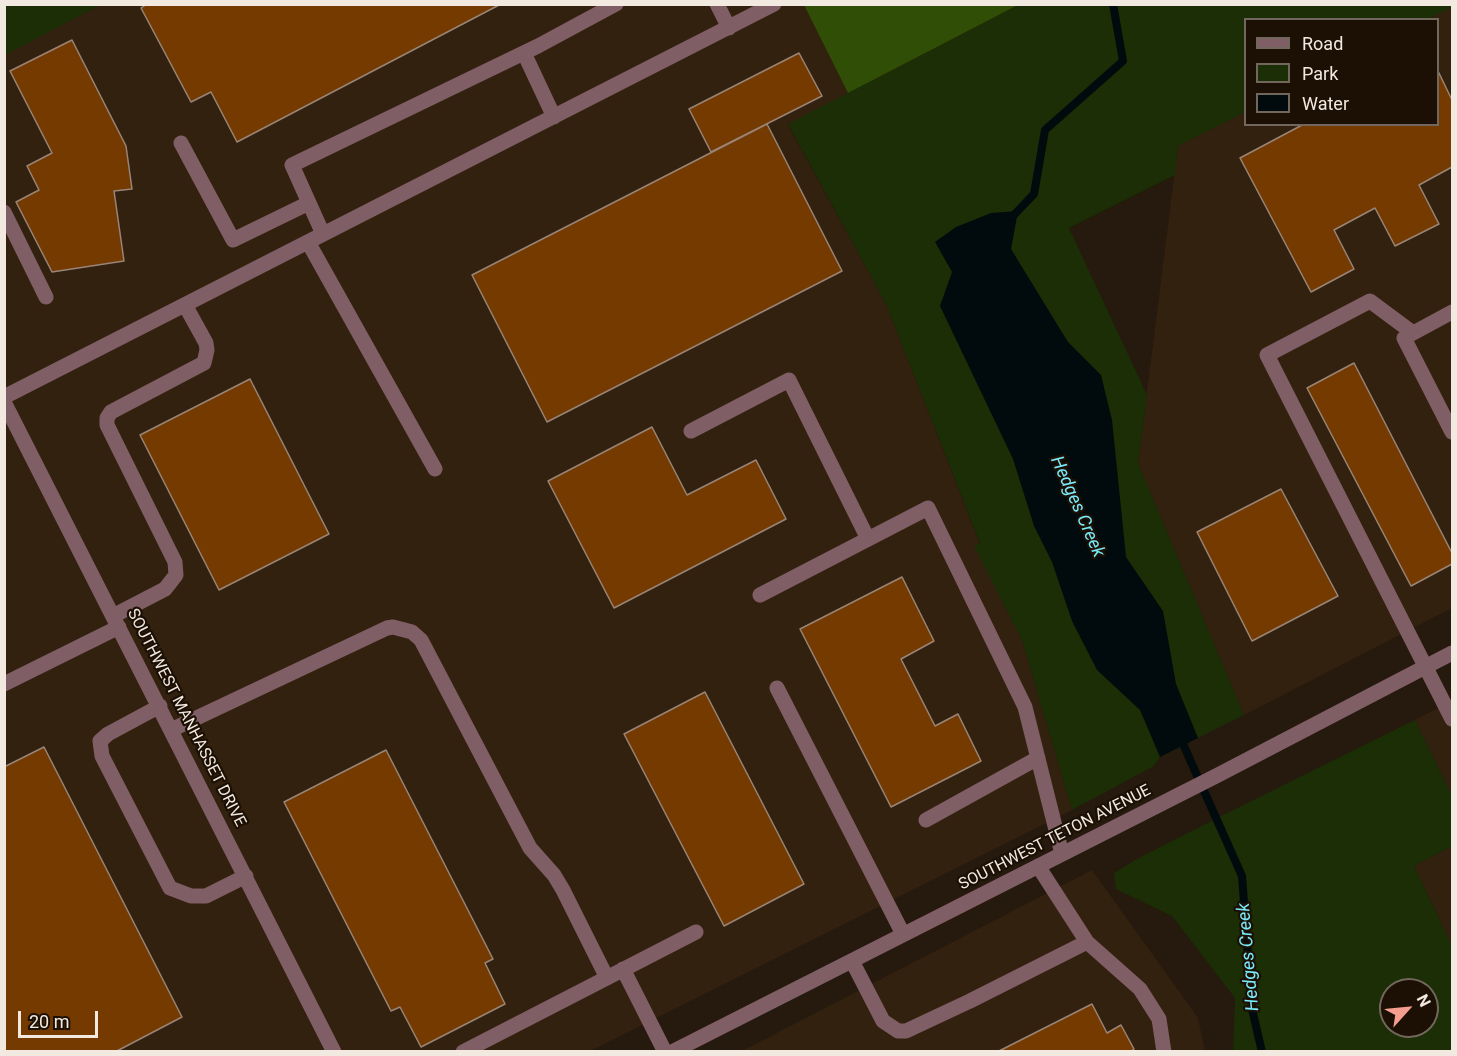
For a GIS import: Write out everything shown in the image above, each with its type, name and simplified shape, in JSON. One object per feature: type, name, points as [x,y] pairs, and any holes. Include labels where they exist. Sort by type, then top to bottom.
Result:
[{"type":"street","points":[[323,234],[292,165],[524,52],[615,4]]},
{"type":"street","points":[[717,4],[729,28]]},
{"type":"street","points":[[5,403],[185,305],[774,4]]},
{"type":"street","points":[[524,52],[554,117]]},
{"type":"street","points":[[181,143],[233,240],[309,203]]},
{"type":"street","points":[[4,212],[46,297]]},
{"type":"street","points":[[308,242],[435,469]]},
{"type":"street","points":[[1413,333],[1370,301],[1267,354],[1452,719]]},
{"type":"street","points":[[4,684],[116,621],[165,589],[176,575],[175,562],[107,424],[107,418],[111,412],[204,363],[206,343],[185,305]]},
{"type":"street","points":[[1452,312],[1404,338],[1452,432]]},
{"type":"street","points":[[691,431],[789,380],[868,539]]},
{"type":"street","name":"SOUTHWEST MANHASSET DRIVE","points":[[5,403],[334,1052]]},
{"type":"street","points":[[760,595],[928,508],[1025,706],[1062,854]]},
{"type":"street","points":[[171,730],[387,628],[393,627],[412,632],[421,640],[530,848],[554,874],[607,978]]},
{"type":"street","name":"SOUTHWEST TETON AVENUE","points":[[672,1052],[1179,795],[1452,653]]},
{"type":"street","points":[[777,688],[903,934]]},
{"type":"street","points":[[160,706],[108,734],[100,741],[102,756],[170,888],[191,896],[206,896],[246,876]]},
{"type":"street","points":[[926,820],[1038,759]]},
{"type":"street","points":[[1038,866],[1087,942],[1140,989],[1159,1018],[1164,1052]]},
{"type":"street","points":[[463,1052],[696,932]]},
{"type":"street","points":[[852,961],[883,1021],[898,1031],[906,1031],[1087,942]]},
{"type":"street","points":[[623,969],[665,1052]]},
{"type":"shaded area","points":[[100,5],[804,5],[848,93],[788,125],[886,304],[980,544],[975,547],[1022,640],[1072,810],[590,1051],[5,1051],[4,55]]},
{"type":"shaded area","points":[[1452,5],[1452,608],[1244,715],[1138,463],[1178,146],[1244,113],[1244,126],[1439,126],[1439,18],[1418,18]]},
{"type":"shaded area","points":[[1452,701],[1452,796],[1415,720]]},
{"type":"shaded area","points":[[1452,846],[1452,946],[1414,866]]},
{"type":"shaded area","points":[[1092,870],[1198,1018],[1205,1051],[740,1052]]},
{"type":"green space","points":[[5,4],[100,4],[100,5],[5,55]]},
{"type":"green space","points":[[804,5],[1018,5],[848,93]]},
{"type":"green space","points":[[1018,5],[1452,5],[1430,18],[1244,18],[1244,113],[1178,146],[1175,175],[1069,228],[1147,395],[1138,463],[1244,715],[1160,757],[1154,766],[1072,810],[1022,640],[974,546],[980,543],[886,304],[788,124]]},
{"type":"green space","points":[[1415,720],[1452,796],[1452,846],[1414,866],[1452,946],[1452,1051],[1233,1051],[1235,998],[1172,916],[1116,889],[1114,873],[1137,859]]},
{"type":"water","points":[[1018,211],[1011,249],[1068,342],[1101,375],[1112,420],[1126,557],[1163,611],[1176,684],[1198,738],[1160,757],[1140,710],[1097,670],[1072,621],[1052,562],[1034,526],[1013,459],[940,306],[952,272],[935,242],[956,227],[991,213]]},
{"type":"building","points":[[147,4],[501,4],[237,142],[211,92],[191,102],[141,8]]},
{"type":"building","points":[[72,40],[126,146],[132,189],[114,191],[124,261],[52,272],[16,202],[39,190],[27,166],[52,153],[10,71]]},
{"type":"building","points":[[799,53],[822,96],[711,152],[689,109]]},
{"type":"building","points":[[1439,73],[1452,100],[1452,167],[1419,185],[1439,224],[1395,246],[1375,208],[1334,230],[1354,269],[1311,292],[1240,158],[1300,126],[1439,126]]},
{"type":"building","points":[[767,124],[842,271],[547,422],[472,275]]},
{"type":"building","points":[[1354,363],[1452,553],[1452,564],[1411,586],[1307,388]]},
{"type":"building","points":[[250,379],[329,534],[219,590],[140,435]]},
{"type":"building","points":[[652,427],[687,495],[756,460],[786,519],[614,608],[548,481]]},
{"type":"building","points":[[1281,489],[1338,596],[1252,641],[1197,532]]},
{"type":"building","points":[[902,577],[934,641],[901,659],[935,726],[958,714],[981,761],[891,807],[800,629]]},
{"type":"building","points":[[705,692],[804,884],[724,926],[624,734]]},
{"type":"building","points":[[44,747],[182,1017],[115,1052],[4,1052],[4,767]]},
{"type":"building","points":[[386,750],[493,959],[485,963],[505,1004],[421,1047],[400,1007],[391,1011],[284,802]]},
{"type":"building","points":[[1092,1004],[1107,1033],[1121,1025],[1134,1049],[1130,1052],[997,1052]]},
{"type":"waterway","name":"Hedges Creek","points":[[1012,217],[1034,194],[1045,130],[1123,61],[1113,4]]},
{"type":"waterway","name":"Hedges Creek","points":[[1179,735],[1242,876],[1252,1009],[1262,1052]]}]
